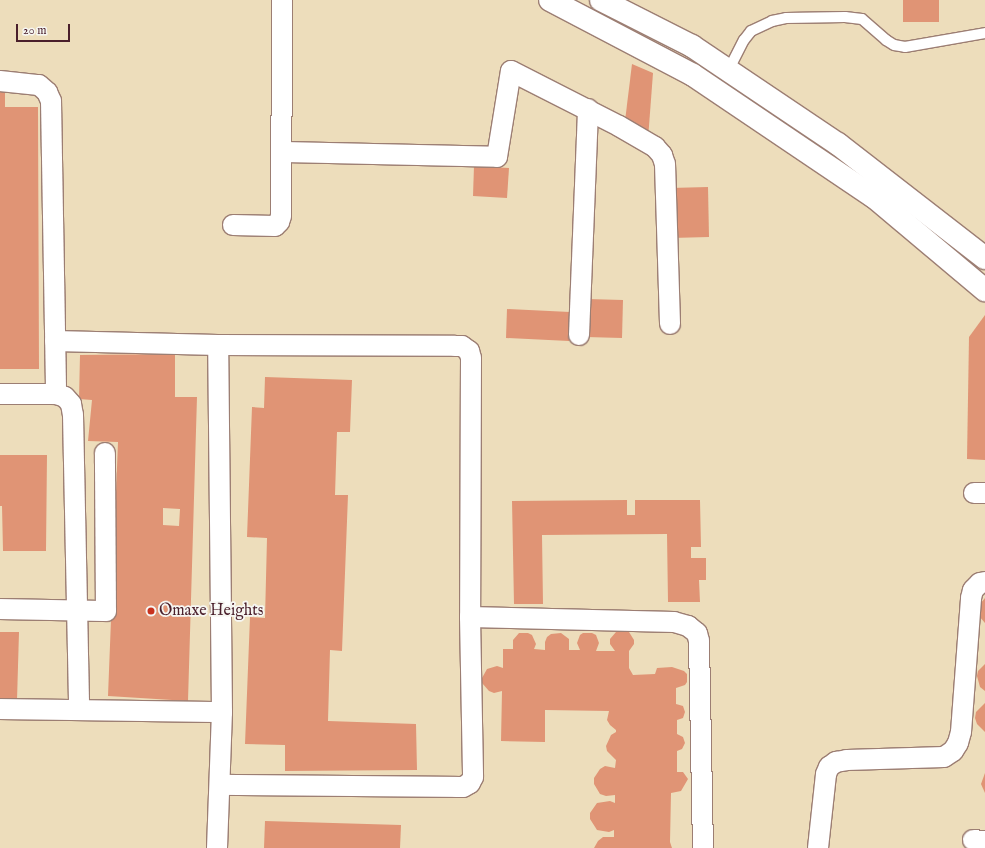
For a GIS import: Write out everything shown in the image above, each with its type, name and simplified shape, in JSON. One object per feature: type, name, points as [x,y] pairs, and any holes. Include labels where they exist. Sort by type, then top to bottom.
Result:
[{"type":"street","points":[[233,225],[269,227],[275,226],[280,222],[283,152],[282,0]]},
{"type":"street","points":[[550,0],[693,75],[874,196],[985,290]]},
{"type":"street","points":[[601,0],[692,46],[838,144],[985,258]]},
{"type":"street","points":[[283,152],[497,157],[511,71],[588,109],[655,146],[662,155],[665,164],[670,324]]},
{"type":"street","points":[[0,81],[39,84],[47,92],[51,101],[56,394]]},
{"type":"street","points":[[579,335],[588,109]]},
{"type":"street","points":[[56,342],[218,345],[462,346],[468,351],[471,358],[470,617],[473,777],[470,783],[463,787],[220,785]]},
{"type":"street","points":[[217,848],[222,712],[218,345]]},
{"type":"street","points":[[0,394],[56,394],[65,397],[71,404],[73,416],[79,709]]},
{"type":"street","points":[[0,609],[106,611],[105,453]]},
{"type":"street","points":[[818,848],[826,774],[832,765],[847,760],[944,757],[953,751],[958,743],[971,598],[973,590],[980,583],[985,582]]},
{"type":"street","points":[[470,617],[674,622],[688,626],[697,633],[699,641],[703,848]]},
{"type":"street","points":[[0,708],[222,712]]},
{"type":"lane","points":[[717,91],[744,40],[751,31],[772,21],[786,18],[845,17],[862,19],[894,45],[905,47],[985,33]]},
{"type":"building","points":[[903,0],[939,0],[939,22],[903,22]]},
{"type":"building","points":[[632,64],[653,73],[648,139],[625,121]]},
{"type":"building","points":[[0,82],[5,82],[5,107],[38,107],[39,369],[0,369]]},
{"type":"building","points":[[474,166],[509,168],[507,198],[473,196]]},
{"type":"building","points":[[708,187],[709,237],[671,238],[670,188]]},
{"type":"building","points":[[587,299],[623,300],[622,338],[586,337]]},
{"type":"building","points":[[507,309],[570,312],[569,341],[506,338]]},
{"type":"building","points":[[985,315],[985,460],[967,459],[969,337]]},
{"type":"building","name":"Omaxe Heights","points":[[175,354],[175,397],[197,397],[188,701],[108,696],[118,442],[88,441],[92,400],[79,399],[80,355]],"holes":[[[163,508],[180,509],[179,526],[163,525]]]},
{"type":"building","points":[[265,377],[352,380],[350,432],[337,432],[335,495],[348,495],[342,651],[330,650],[328,721],[416,724],[417,770],[285,771],[285,745],[245,744],[250,617],[265,618],[267,538],[247,537],[252,407],[264,408]]},
{"type":"building","points":[[0,455],[47,455],[46,551],[3,551],[2,506],[0,506]]},
{"type":"building","points":[[627,500],[627,515],[635,515],[635,500],[700,500],[701,547],[691,547],[691,558],[706,558],[706,580],[699,580],[700,602],[668,602],[667,534],[542,535],[543,604],[514,604],[512,501]]},
{"type":"building","points":[[985,598],[985,623],[979,616],[980,604]]},
{"type":"building","points":[[620,630],[629,632],[634,640],[634,644],[629,651],[629,668],[633,675],[655,674],[657,668],[672,667],[684,671],[687,674],[687,682],[685,685],[676,688],[676,704],[683,706],[685,712],[683,718],[677,720],[677,734],[683,737],[685,743],[682,749],[677,751],[677,772],[683,772],[688,779],[681,791],[671,793],[670,842],[672,848],[594,848],[598,841],[603,837],[614,837],[614,830],[609,832],[597,830],[590,819],[590,813],[597,803],[610,801],[615,803],[615,795],[606,796],[600,794],[594,784],[594,778],[600,769],[605,766],[615,768],[616,760],[607,751],[606,746],[611,735],[616,732],[607,720],[609,711],[545,710],[545,742],[501,741],[502,691],[494,693],[489,691],[482,683],[482,678],[487,669],[497,666],[503,668],[503,649],[513,649],[513,640],[519,633],[528,633],[532,635],[536,644],[534,649],[545,650],[545,642],[547,637],[551,634],[561,633],[569,639],[569,650],[580,650],[577,643],[580,635],[583,633],[592,633],[596,635],[599,643],[596,651],[615,651],[610,644],[610,639]]},
{"type":"building","points":[[0,632],[19,632],[17,700],[0,700]]},
{"type":"building","points":[[985,664],[985,691],[980,687],[977,676],[978,671]]},
{"type":"building","points":[[985,703],[985,732],[977,724],[975,718],[976,712]]},
{"type":"building","points":[[985,773],[985,793],[981,784]]},
{"type":"building","points":[[265,821],[401,825],[400,848],[264,848]]},
{"type":"place","name":"Omaxe Heights","points":[[151,611]]}]
